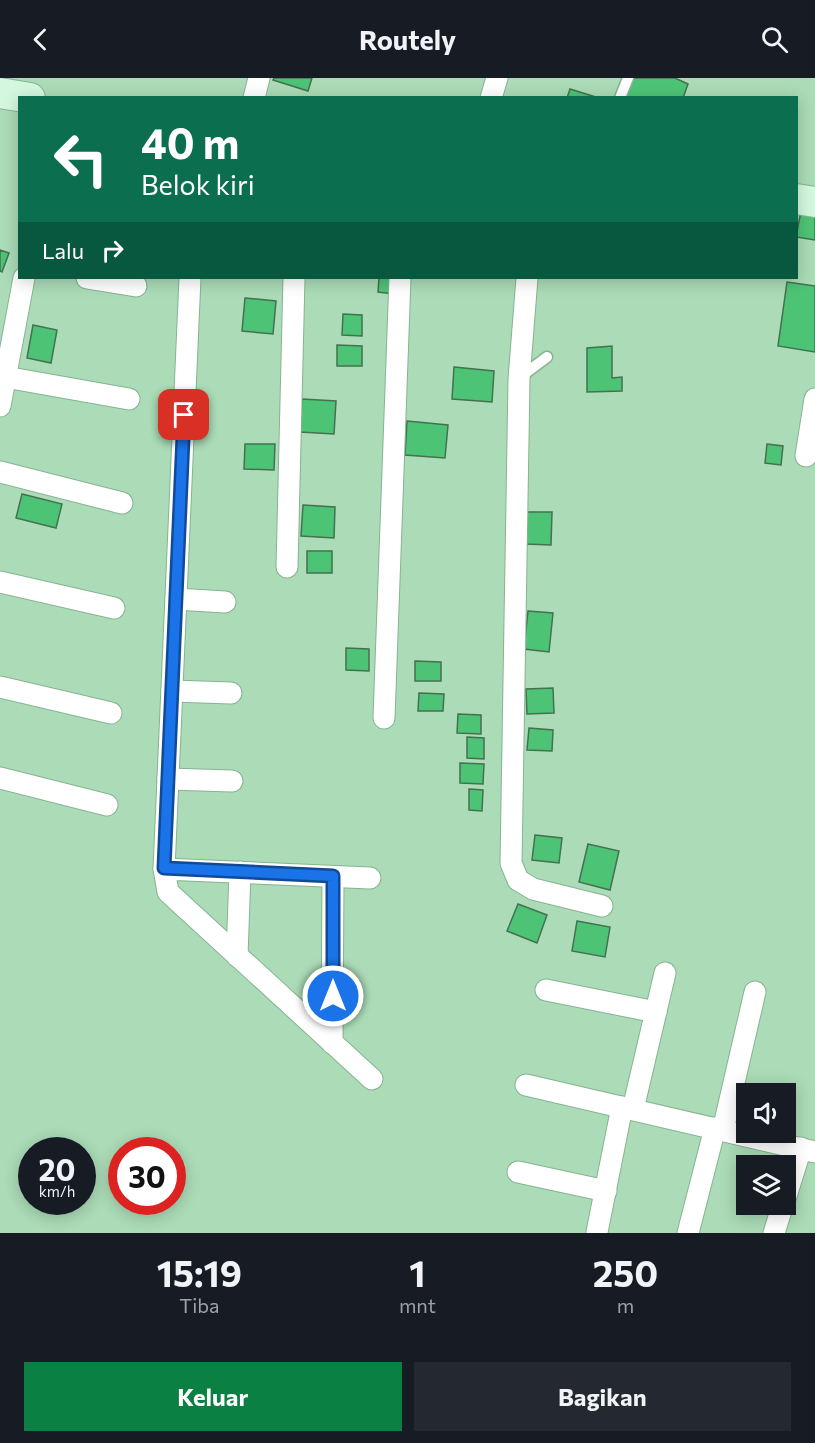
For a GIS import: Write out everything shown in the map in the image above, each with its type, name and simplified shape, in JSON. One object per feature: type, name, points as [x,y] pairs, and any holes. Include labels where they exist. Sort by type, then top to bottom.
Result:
[{"type":"street","points":[[255,96],[260,78]]},
{"type":"street","points":[[492,96],[497,78]]},
{"type":"street","points":[[798,200],[815,202]]},
{"type":"street","points":[[0,406],[24,279]]},
{"type":"street","points":[[93,279],[136,286]]},
{"type":"street","points":[[190,279],[164,868],[168,892],[372,1079]]},
{"type":"street","points":[[287,567],[294,279]]},
{"type":"street","points":[[384,718],[400,279]]},
{"type":"street","points":[[526,279],[519,379],[511,863],[518,880],[533,889],[602,906]]},
{"type":"street","points":[[5,376],[129,399]]},
{"type":"street","points":[[806,456],[815,399]]},
{"type":"street","points":[[0,472],[122,503]]},
{"type":"street","points":[[0,582],[114,608]]},
{"type":"street","points":[[176,598],[225,602]]},
{"type":"street","points":[[0,687],[111,713]]},
{"type":"street","points":[[172,691],[231,693]]},
{"type":"street","points":[[0,778],[107,805]]},
{"type":"street","points":[[168,779],[232,781]]},
{"type":"street","points":[[164,868],[370,878]]},
{"type":"street","points":[[237,956],[240,872]]},
{"type":"street","points":[[332,1043],[333,876]]},
{"type":"street","points":[[597,1232],[627,1108],[656,1012],[665,973]]},
{"type":"street","points":[[546,990],[656,1012]]},
{"type":"street","points":[[688,1233],[719,1129],[755,992]]},
{"type":"street","points":[[526,1085],[808,1150],[796,1175]]},
{"type":"street","points":[[518,1172],[606,1191]]},
{"type":"street","points":[[774,1233],[780,1215]]},
{"type":"lane","points":[[622,96],[628,78]]},
{"type":"lane","points":[[519,379],[547,357]]},
{"type":"building","points":[[274,78],[312,78],[308,91],[273,80]]},
{"type":"building","points":[[633,78],[675,78],[688,84],[684,96],[626,96]]},
{"type":"building","points":[[570,89],[593,96],[568,96]]},
{"type":"building","points":[[801,211],[815,214],[815,240],[798,237]]},
{"type":"building","points":[[0,250],[9,253],[2,272],[0,271]]},
{"type":"building","points":[[379,279],[395,279],[394,294],[378,292]]},
{"type":"building","points":[[787,282],[815,286],[815,352],[778,346]]},
{"type":"building","points":[[245,298],[276,301],[273,334],[242,331]]},
{"type":"building","points":[[343,314],[362,315],[362,336],[342,335]]},
{"type":"building","points":[[33,325],[57,330],[51,363],[27,358]]},
{"type":"building","points":[[337,345],[362,346],[362,366],[337,366]]},
{"type":"building","points":[[612,346],[612,378],[622,377],[622,391],[587,392],[587,348]]},
{"type":"building","points":[[454,367],[494,371],[492,402],[452,399]]},
{"type":"building","points":[[302,399],[336,401],[334,434],[300,432]]},
{"type":"building","points":[[407,421],[448,425],[445,458],[405,455]]},
{"type":"building","points":[[245,444],[275,444],[274,470],[244,469]]},
{"type":"building","points":[[767,444],[783,446],[781,465],[765,463]]},
{"type":"building","points":[[22,494],[62,504],[56,528],[16,518]]},
{"type":"building","points":[[303,505],[335,507],[334,538],[301,536]]},
{"type":"building","points":[[527,512],[552,512],[551,545],[526,544]]},
{"type":"building","points":[[307,551],[332,551],[332,573],[307,573]]},
{"type":"building","points":[[528,611],[553,613],[549,652],[524,649]]},
{"type":"building","points":[[346,648],[369,649],[369,671],[346,670]]},
{"type":"building","points":[[415,661],[441,662],[441,681],[415,681]]},
{"type":"building","points":[[553,688],[554,713],[527,714],[526,689]]},
{"type":"building","points":[[419,693],[444,694],[443,711],[418,711]]},
{"type":"building","points":[[458,714],[481,715],[481,734],[457,733]]},
{"type":"building","points":[[529,728],[553,730],[552,751],[527,750]]},
{"type":"building","points":[[467,737],[484,738],[484,759],[467,758]]},
{"type":"building","points":[[460,763],[484,764],[483,784],[460,783]]},
{"type":"building","points":[[469,789],[483,790],[482,811],[469,810]]},
{"type":"building","points":[[535,835],[562,838],[559,863],[532,860]]},
{"type":"building","points":[[588,844],[619,851],[610,890],[579,882]]},
{"type":"building","points":[[518,904],[547,915],[537,943],[507,931]]},
{"type":"building","points":[[577,921],[610,927],[605,957],[572,951]]},
{"type":"route","points":[[184,415],[164,868],[333,876],[333,996]]}]
